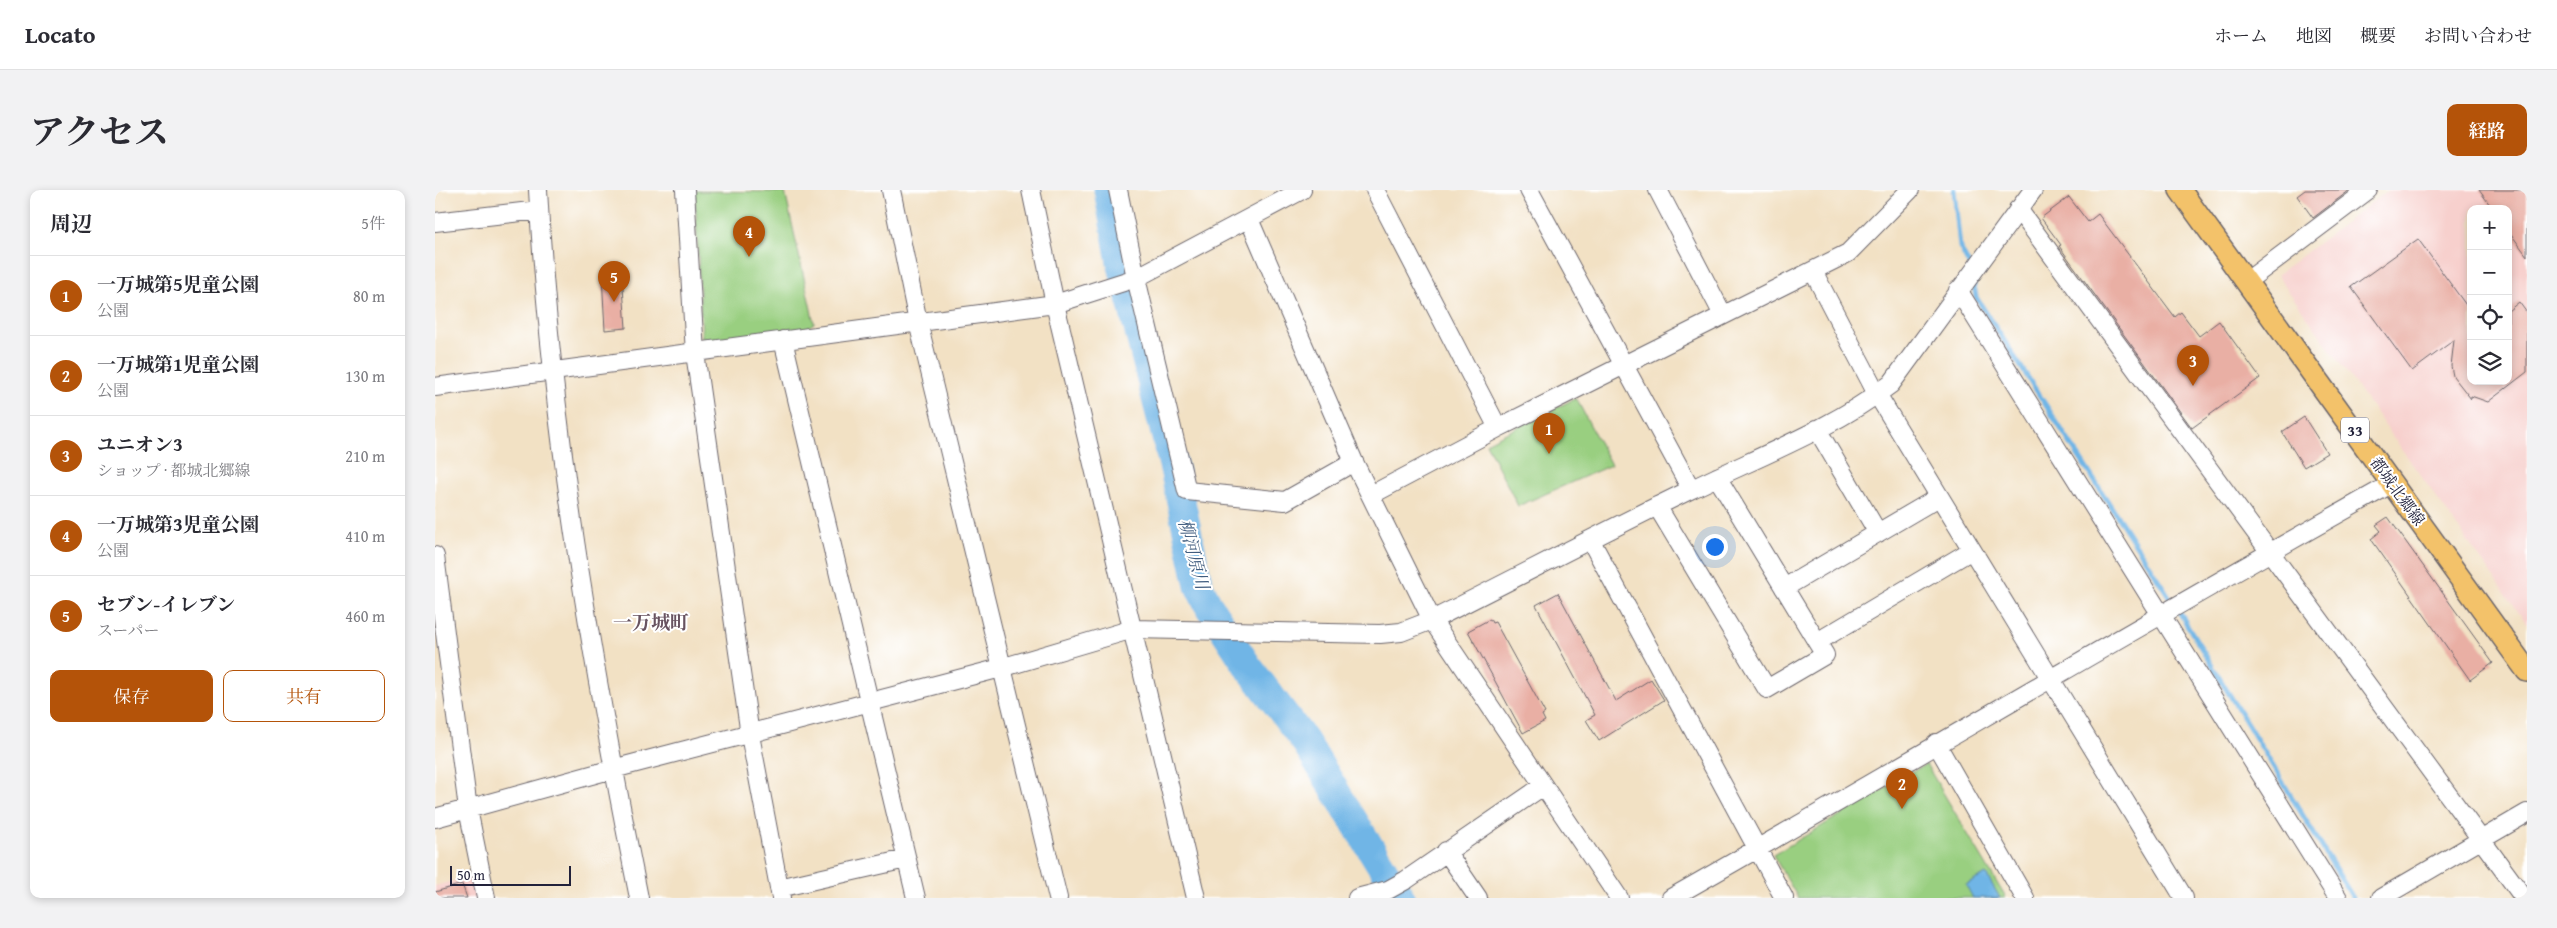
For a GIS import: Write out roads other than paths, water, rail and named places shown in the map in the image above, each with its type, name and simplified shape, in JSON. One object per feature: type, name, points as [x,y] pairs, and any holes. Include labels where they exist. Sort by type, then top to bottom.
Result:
[{"type":"main road","name":"都城北郷線","points":[[2180,190],[2527,671]]},
{"type":"street","points":[[538,190],[554,370],[579,562],[613,769],[639,898]]},
{"type":"street","points":[[685,190],[695,353],[751,735],[781,893],[906,859]]},
{"type":"street","points":[[891,190],[918,322],[1058,898]]},
{"type":"street","points":[[1031,190],[1055,304],[1196,898]]},
{"type":"street","points":[[1118,190],[1128,280],[1187,491],[1285,501],[1354,462]]},
{"type":"street","points":[[435,386],[1055,304],[1128,280],[1302,190]]},
{"type":"street","points":[[1375,190],[1498,428]]},
{"type":"street","points":[[1529,190],[1691,489]]},
{"type":"street","points":[[1658,190],[1723,315]]},
{"type":"street","points":[[1371,495],[1498,428],[1848,253],[1910,190]]},
{"type":"street","points":[[435,818],[613,769],[751,735],[869,701],[1001,668],[1133,629],[1380,634],[1401,632],[1432,620],[1691,489],[1817,429],[1891,384],[2033,190]]},
{"type":"street","points":[[2247,281],[2368,190]]},
{"type":"street","points":[[2018,209],[2524,898]]},
{"type":"street","points":[[435,222],[539,210]]},
{"type":"street","points":[[1249,219],[1354,462],[1432,620],[1619,898]]},
{"type":"street","points":[[1813,271],[1877,394],[2184,898]]},
{"type":"street","points":[[1958,290],[2337,898]]},
{"type":"street","points":[[783,340],[916,898]]},
{"type":"street","points":[[1817,429],[1878,533]]},
{"type":"street","points":[[1657,506],[1767,689],[1825,655],[1717,477]]},
{"type":"street","points":[[1671,898],[1936,743],[2052,680],[2270,552],[2393,483]]},
{"type":"street","points":[[1784,588],[1939,497]]},
{"type":"street","points":[[1591,541],[1784,898]]},
{"type":"street","points":[[1817,642],[1972,550]]},
{"type":"street","points":[[435,556],[468,809],[486,898]]},
{"type":"street","points":[[1936,743],[2025,898]]},
{"type":"street","points":[[1357,898],[1390,894],[1446,851],[1543,786]]},
{"type":"street","points":[[2381,898],[2527,813]]},
{"type":"street","points":[[1446,851],[1478,898]]},
{"type":"water","points":[[1986,874],[2000,898],[1973,898],[1966,885]]},
{"type":"waterway","name":"柳河原川","points":[[1108,190],[1121,262],[1174,469],[1199,586],[1210,608],[1247,665],[1306,743],[1401,898]]},
{"type":"waterway","points":[[1954,190],[1960,247],[1971,269]]},
{"type":"waterway","points":[[1973,280],[1976,297],[2183,618],[2353,898]]},
{"type":"place","name":"一万城第3児童公園","points":[[749,257]]},
{"type":"place","name":"セブン-イレブン","points":[[614,302]]},
{"type":"place","name":"ユニオン3","points":[[2193,386]]},
{"type":"place","name":"一万城第5児童公園","points":[[1549,454]]},
{"type":"place","name":"一万城第1児童公園","points":[[1902,809]]},
{"type":"district","name":"一万城町","points":[[651,622]]}]
